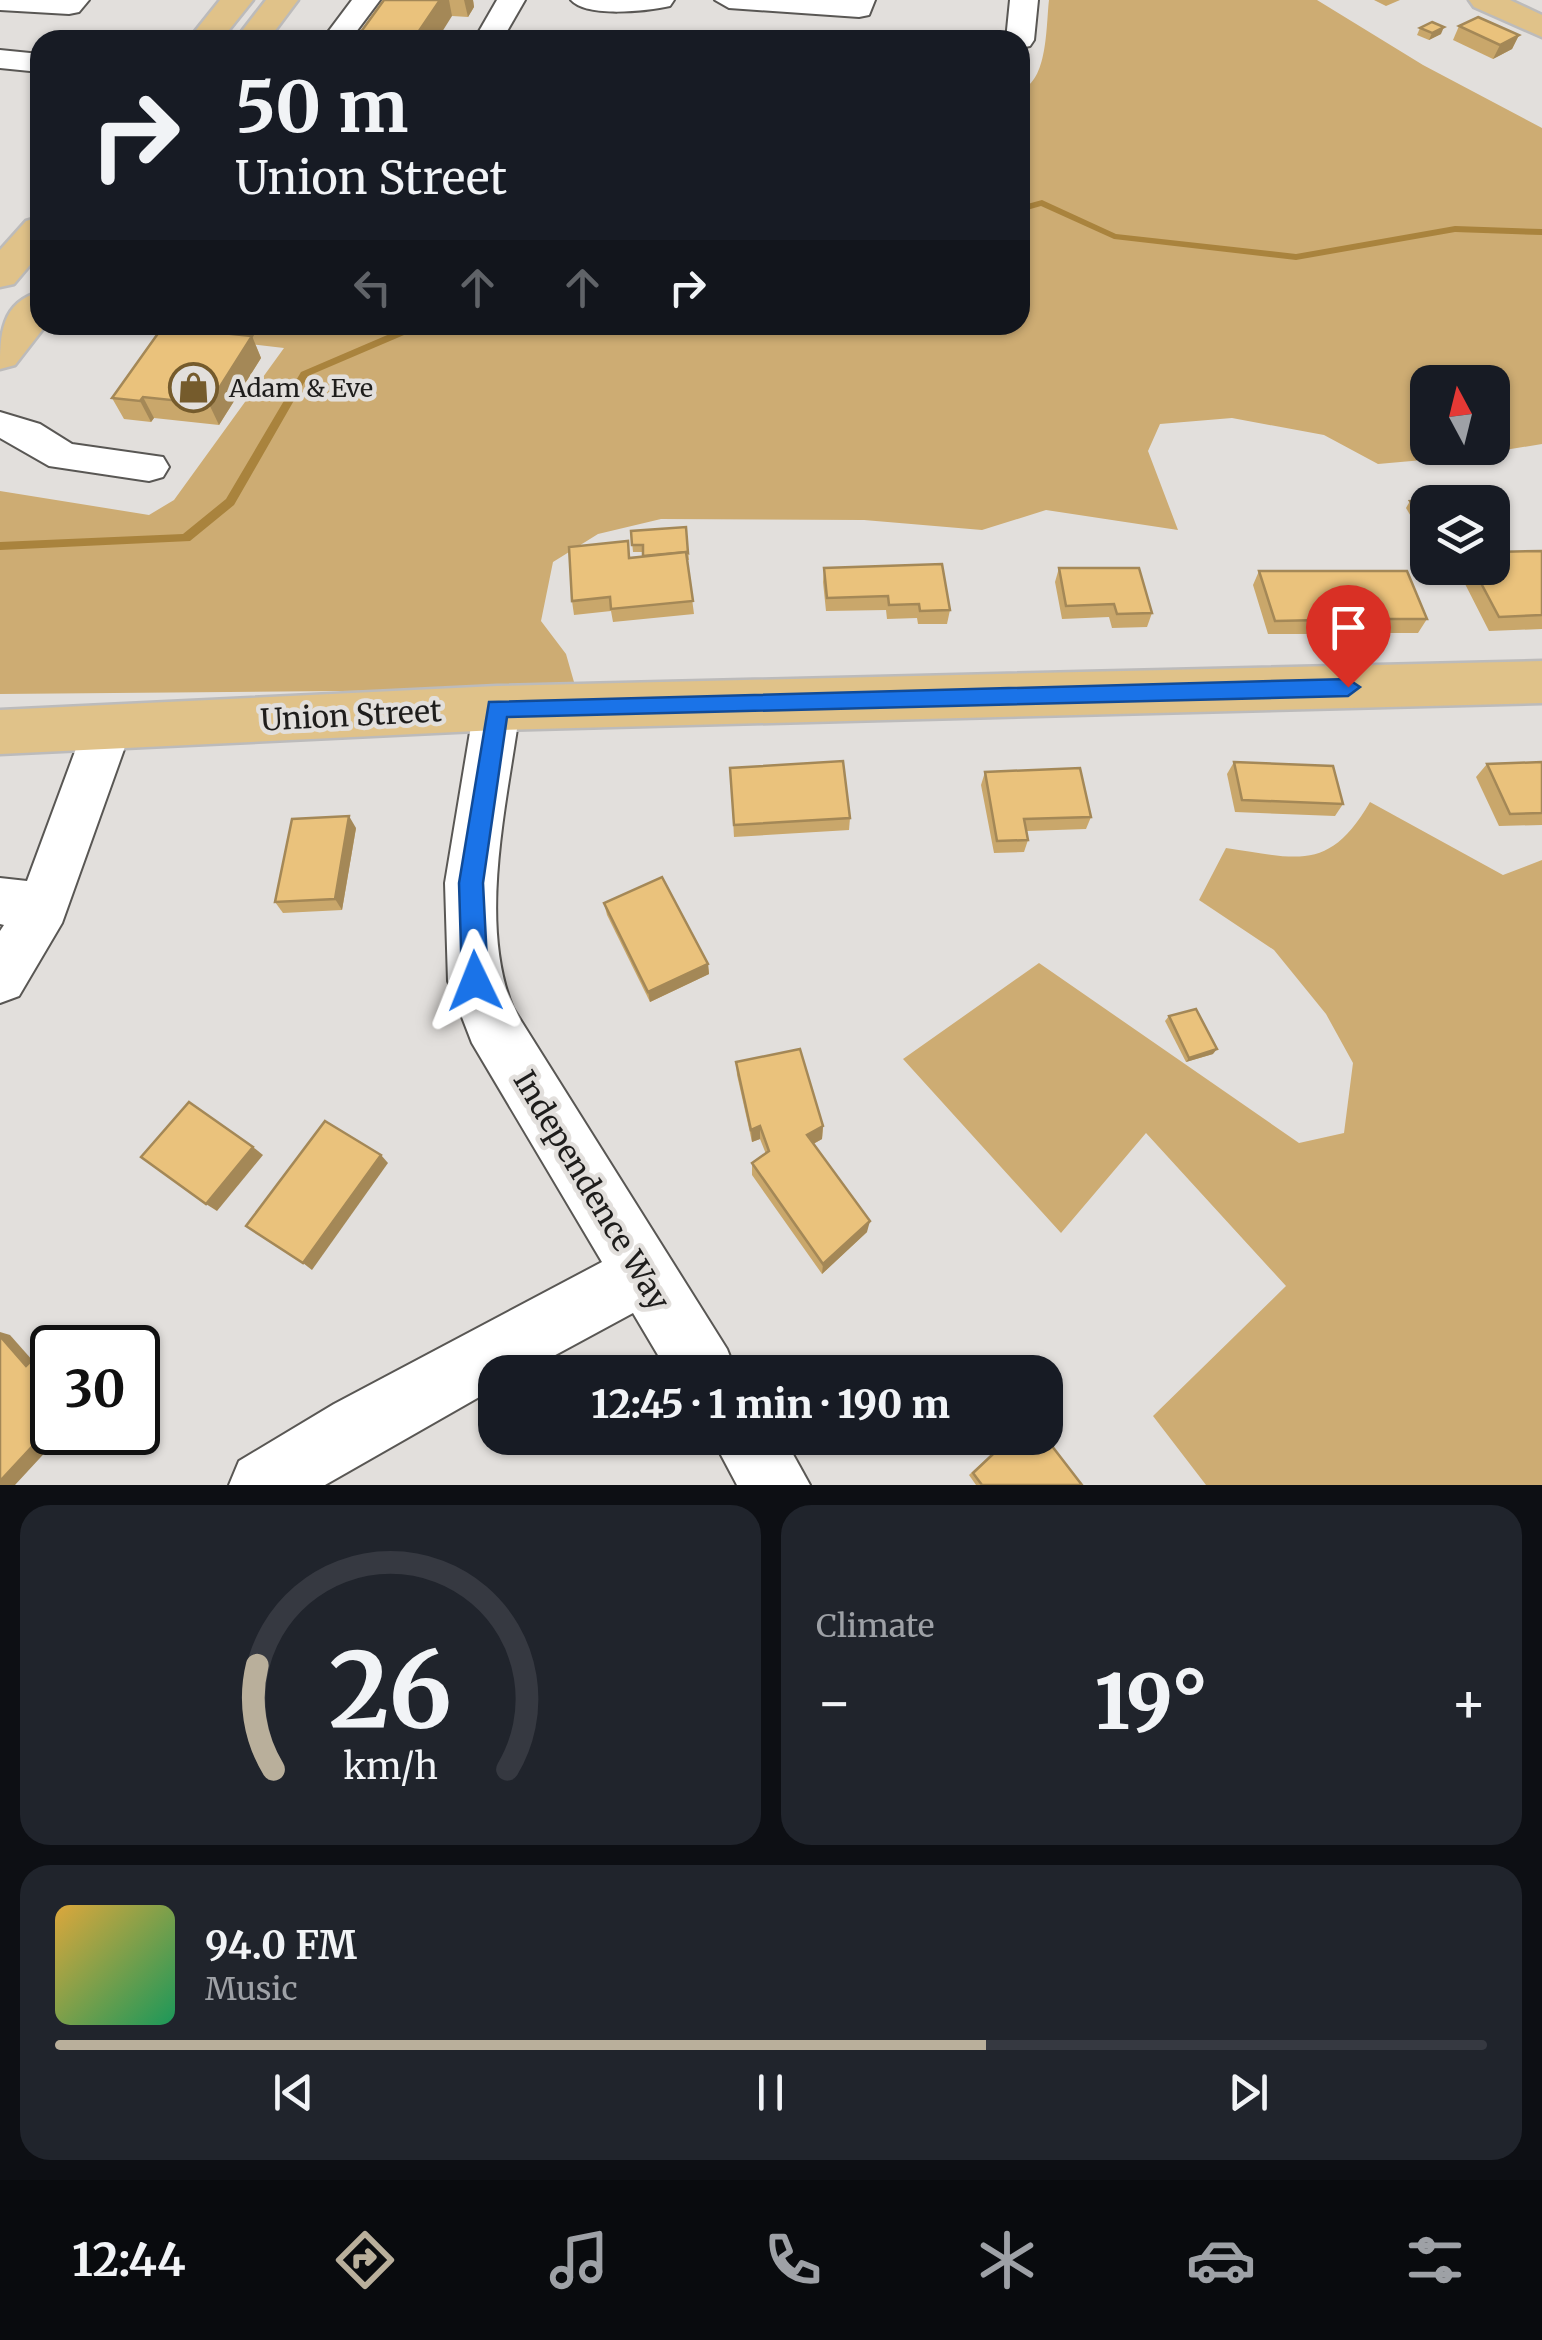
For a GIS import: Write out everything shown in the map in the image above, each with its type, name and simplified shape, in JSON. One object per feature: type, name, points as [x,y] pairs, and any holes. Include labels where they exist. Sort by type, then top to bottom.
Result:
[{"type":"main road","points":[[212,30],[237,0]]},
{"type":"main road","points":[[259,30],[282,0]]},
{"type":"main road","points":[[1485,0],[1542,27]]},
{"type":"main road","points":[[0,275],[30,241]]},
{"type":"main road","points":[[0,354],[30,316]]},
{"type":"main road","name":"Union Street","points":[[0,732],[497,708],[1542,682]]},
{"type":"street","points":[[0,2],[69,6],[75,0]]},
{"type":"street","points":[[344,30],[366,0]]},
{"type":"street","points":[[494,30],[511,0]]},
{"type":"street","points":[[585,0],[646,9]]},
{"type":"street","points":[[729,0],[859,9],[861,0]]},
{"type":"street","points":[[1015,0],[1019,30]]},
{"type":"street","points":[[0,59],[30,62]]},
{"type":"street","points":[[0,425],[26,434],[63,456],[149,468]]},
{"type":"street","name":"Independence Way","points":[[497,708],[471,883],[475,981],[492,1024],[693,1355]]},
{"type":"street","points":[[0,978],[22,904],[108,728]]},
{"type":"street","points":[[262,1485],[357,1427],[641,1275]]},
{"type":"street","points":[[756,1455],[776,1485]]},
{"type":"shaded area","points":[[1049,0],[1317,0],[1423,65],[1542,128],[1542,444],[1510,449],[1510,365],[1410,365],[1410,461],[1378,464],[1324,435],[1232,418],[1160,424],[1148,451],[1178,530],[1046,510],[982,530],[864,520],[661,519],[598,534],[553,562],[541,621],[566,654],[576,689],[0,694],[0,491],[149,515],[174,500],[284,348],[190,335],[1030,335],[1030,84],[1041,65]]},
{"type":"shaded area","points":[[1370,802],[1503,875],[1542,860],[1542,1485],[1206,1485],[1153,1416],[1286,1286],[1146,1133],[1061,1233],[903,1059],[1039,963],[1299,1143],[1344,1133],[1353,1063],[1326,1014],[1274,950],[1199,900],[1226,848],[1292,857],[1325,850],[1355,825]]},
{"type":"building","points":[[384,0],[440,0],[420,30],[362,30]]},
{"type":"building","points":[[1478,17],[1519,35],[1500,45],[1459,26]]},
{"type":"building","points":[[1432,22],[1444,27],[1432,33],[1420,28]]},
{"type":"building","points":[[157,335],[252,336],[209,404],[112,398]]},
{"type":"building","points":[[686,527],[688,553],[643,556],[643,545],[632,545],[631,531]]},
{"type":"building","points":[[628,541],[629,558],[686,552],[693,601],[611,609],[610,597],[572,601],[569,547]]},
{"type":"building","points":[[1542,551],[1542,615],[1499,617],[1482,585],[1510,585],[1510,552]]},
{"type":"building","points":[[942,564],[950,610],[920,611],[919,604],[889,605],[888,596],[827,598],[824,568]]},
{"type":"building","points":[[1059,568],[1139,568],[1152,613],[1117,614],[1114,604],[1066,606]]},
{"type":"building","points":[[1259,571],[1407,571],[1427,619],[1386,619],[1383,613],[1317,613],[1320,620],[1275,621]]},
{"type":"building","points":[[843,761],[850,818],[734,825],[730,768]]},
{"type":"building","points":[[1234,762],[1333,766],[1343,804],[1242,800]]},
{"type":"building","points":[[1542,762],[1542,813],[1510,814],[1487,764]]},
{"type":"building","points":[[1080,768],[1091,817],[1024,819],[1028,840],[997,841],[985,772]]},
{"type":"building","points":[[349,816],[335,899],[275,902],[292,819]]},
{"type":"building","points":[[662,877],[708,964],[648,992],[604,903]]},
{"type":"building","points":[[1196,1009],[1217,1049],[1189,1058],[1169,1016]]},
{"type":"building","points":[[800,1049],[823,1126],[807,1135],[870,1221],[823,1264],[752,1163],[769,1151],[760,1126],[751,1130],[736,1062]]},
{"type":"building","points":[[189,1102],[253,1147],[206,1204],[141,1157]]},
{"type":"building","points":[[325,1121],[381,1155],[303,1263],[246,1226]]},
{"type":"building","points":[[0,1336],[26,1366],[30,1362],[30,1449],[0,1481]]},
{"type":"building","points":[[992,1455],[1059,1455],[1082,1485],[982,1485],[973,1473]]},
{"type":"waterway","points":[[1030,206],[1042,203],[1114,236],[1296,257],[1455,229],[1542,232]]},
{"type":"waterway","points":[[0,546],[186,538],[230,502],[304,374],[395,335]]},
{"type":"place","name":"Adam & Eve","points":[[194,388]]},
{"type":"route","points":[[475,981],[471,883],[497,708],[1348,687]]}]
